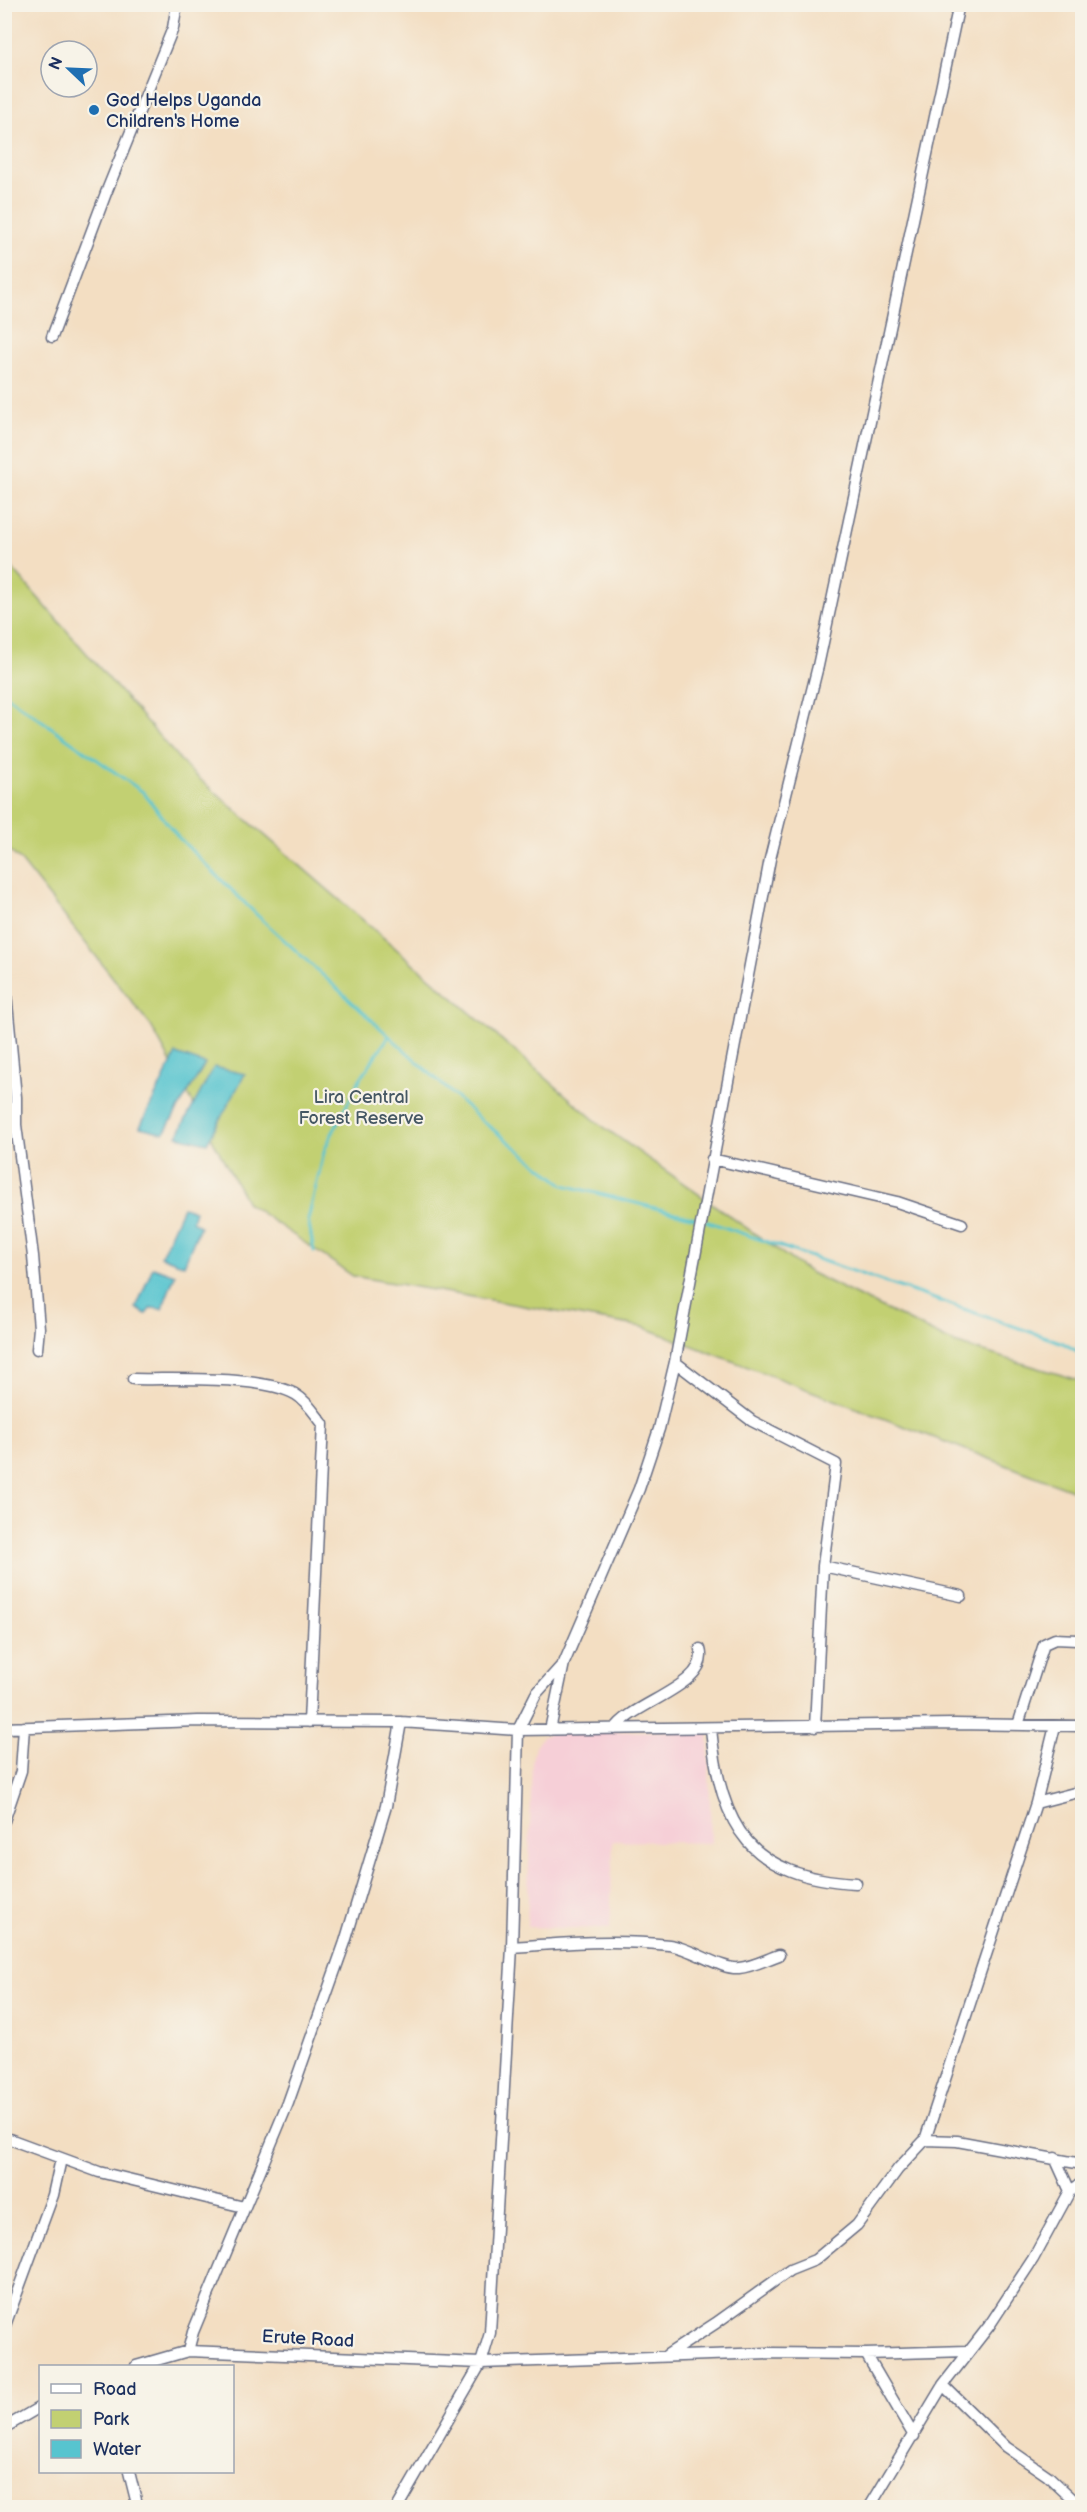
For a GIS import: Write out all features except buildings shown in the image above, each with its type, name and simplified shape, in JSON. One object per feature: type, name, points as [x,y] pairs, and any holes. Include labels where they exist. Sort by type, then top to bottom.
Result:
[{"type":"street","points":[[52,337],[106,193],[173,28],[177,4]]},
{"type":"street","points":[[550,1730],[564,1664],[639,1489],[659,1429],[675,1362],[770,859],[818,666],[958,4]]},
{"type":"street","points":[[4,972],[16,1097],[10,1125],[33,1256],[39,1328],[37,1348]]},
{"type":"street","points":[[712,1159],[897,1202],[962,1224]]},
{"type":"street","points":[[675,1362],[752,1421],[836,1464],[823,1566],[815,1727]]},
{"type":"street","points":[[134,1379],[243,1383],[281,1388],[307,1403],[323,1424],[309,1722]]},
{"type":"street","points":[[823,1566],[866,1573],[961,1596]]},
{"type":"street","points":[[1018,1725],[1044,1644],[1055,1639],[1077,1641]]},
{"type":"street","points":[[615,1729],[629,1714],[688,1681],[699,1664],[700,1649]]},
{"type":"street","points":[[397,2508],[481,2363],[490,2333],[512,1947],[518,1730],[536,1694],[564,1664]]},
{"type":"street","points":[[4,1728],[198,1721],[401,1722],[518,1730],[1083,1726]]},
{"type":"street","points":[[188,2351],[193,2332],[288,2103],[363,1887],[386,1806],[401,1722]]},
{"type":"street","points":[[667,2356],[790,2270],[815,2260],[857,2225],[898,2169],[925,2140],[1036,1803],[1055,1726]]},
{"type":"street","points":[[4,1821],[21,1771],[24,1727]]},
{"type":"street","points":[[711,1729],[714,1759],[724,1799],[748,1844],[771,1863],[783,1868],[826,1881],[856,1883]]},
{"type":"street","points":[[1036,1803],[1083,1791]]},
{"type":"street","points":[[512,1947],[601,1940],[670,1945],[689,1948],[730,1967],[740,1968],[779,1955]]},
{"type":"street","points":[[4,2137],[99,2172],[244,2207]]},
{"type":"street","points":[[925,2140],[957,2142],[1083,2164]]},
{"type":"street","points":[[1055,2158],[1070,2191]]},
{"type":"street","points":[[4,2328],[53,2195],[61,2159]]},
{"type":"street","points":[[869,2508],[943,2385],[967,2351],[989,2326],[1033,2259],[1070,2191],[1083,2183]]},
{"type":"street","name":"Erute Road","points":[[142,2365],[188,2351],[481,2363],[768,2353],[866,2354],[967,2351]]},
{"type":"street","points":[[866,2354],[914,2436]]},
{"type":"street","points":[[943,2385],[1006,2447],[1048,2476],[1082,2508]]},
{"type":"street","points":[[4,2428],[39,2408]]},
{"type":"street","points":[[129,2473],[138,2508]]},
{"type":"shaded area","points":[[708,1731],[711,1843],[613,1841],[610,1929],[527,1927],[532,1760],[535,1747],[542,1737],[552,1732]]},
{"type":"green space","name":"Lira Central Forest Reserve","points":[[4,559],[188,769],[598,1123],[809,1272],[954,1343],[1082,1381],[1082,1494],[643,1327],[353,1276],[247,1203],[151,1026],[21,861],[5,847]]},
{"type":"water","points":[[176,1054],[205,1064],[164,1133],[140,1127]]},
{"type":"water","points":[[214,1067],[245,1074],[207,1143],[177,1136]]},
{"type":"water","points":[[183,1207],[195,1211],[192,1221],[200,1226],[184,1265],[161,1256]]},
{"type":"water","points":[[153,1267],[175,1275],[162,1309],[151,1308],[146,1314],[136,1308]]},
{"type":"waterway","points":[[4,694],[143,792],[178,837],[258,916],[481,1120],[564,1185],[699,1219]]},
{"type":"waterway","points":[[314,1251],[308,1220],[325,1148],[360,1079],[389,1036]]},
{"type":"waterway","points":[[706,1221],[1063,1343],[1082,1354]]},
{"type":"place","name":"God Helps Uganda Children's Home","points":[[94,110]]}]
